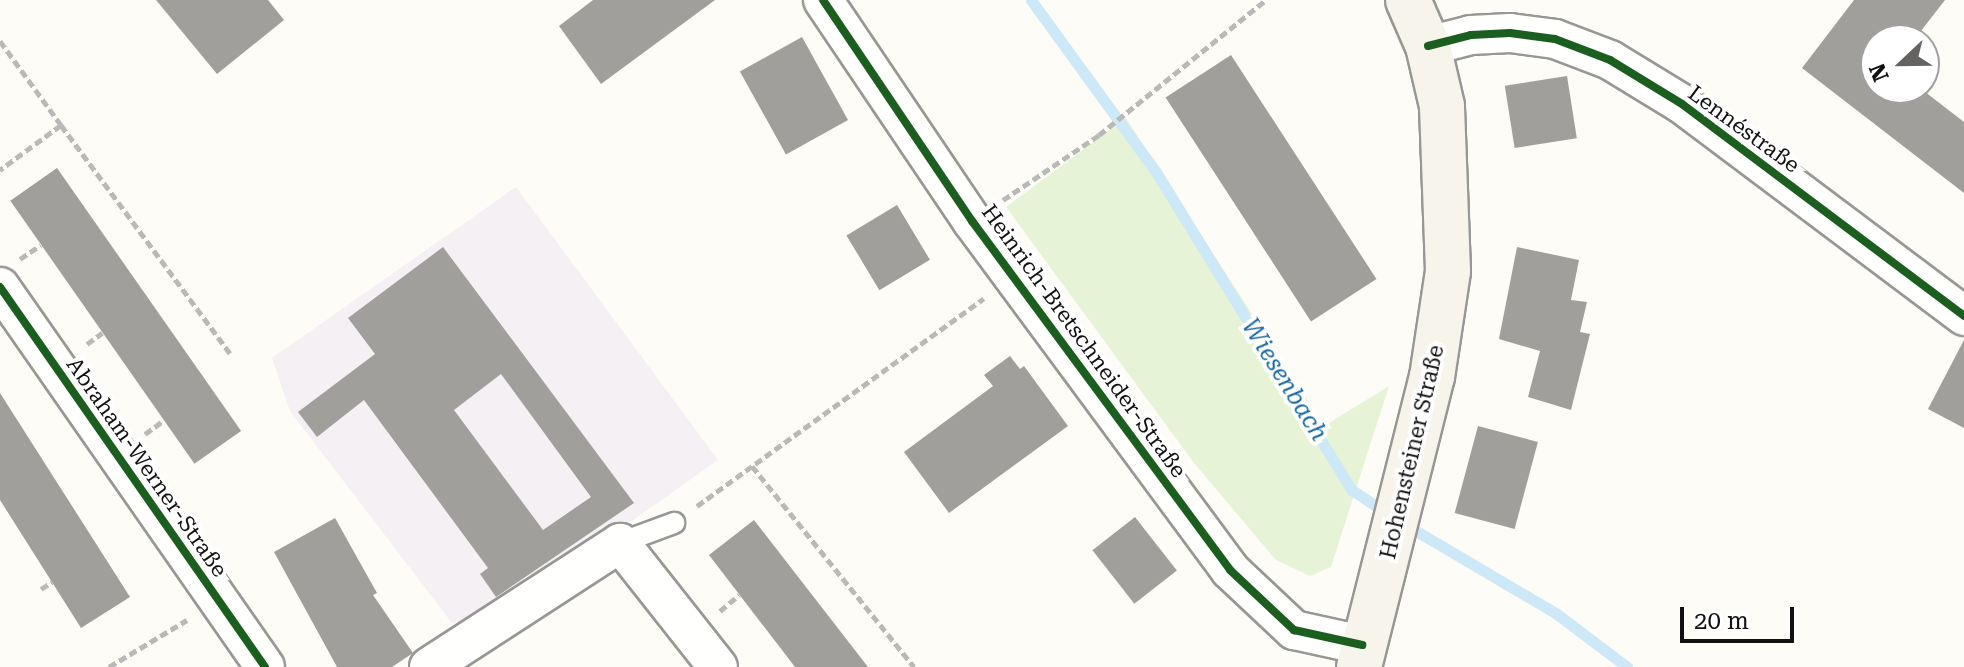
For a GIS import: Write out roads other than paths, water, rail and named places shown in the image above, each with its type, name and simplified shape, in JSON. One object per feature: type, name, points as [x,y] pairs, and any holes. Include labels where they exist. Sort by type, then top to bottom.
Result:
[{"type":"main road","name":"Hohensteiner Straße","points":[[1360,656],[1386,566],[1432,377],[1448,271],[1442,106],[1428,46],[1408,0]]},
{"type":"street","name":"Heinrich-Bretschneider-Straße","points":[[823,0],[972,221],[1230,570],[1294,630],[1360,656]]},
{"type":"street","name":"Lennéstraße","points":[[1428,46],[1471,35],[1510,33],[1555,39],[1610,60],[1682,104],[1964,316]]},
{"type":"street","name":"Abraham-Werner-Straße","points":[[0,287],[265,667]]},
{"type":"street","points":[[429,667],[620,543],[718,667]]},
{"type":"lane","points":[[620,543],[674,523]]},
{"type":"waterway","name":"Wiesenbach","points":[[1031,0],[1156,172],[1352,490],[1388,514]]},
{"type":"waterway","name":"Wiesenbach","points":[[1406,525],[1557,614],[1627,667]]}]
